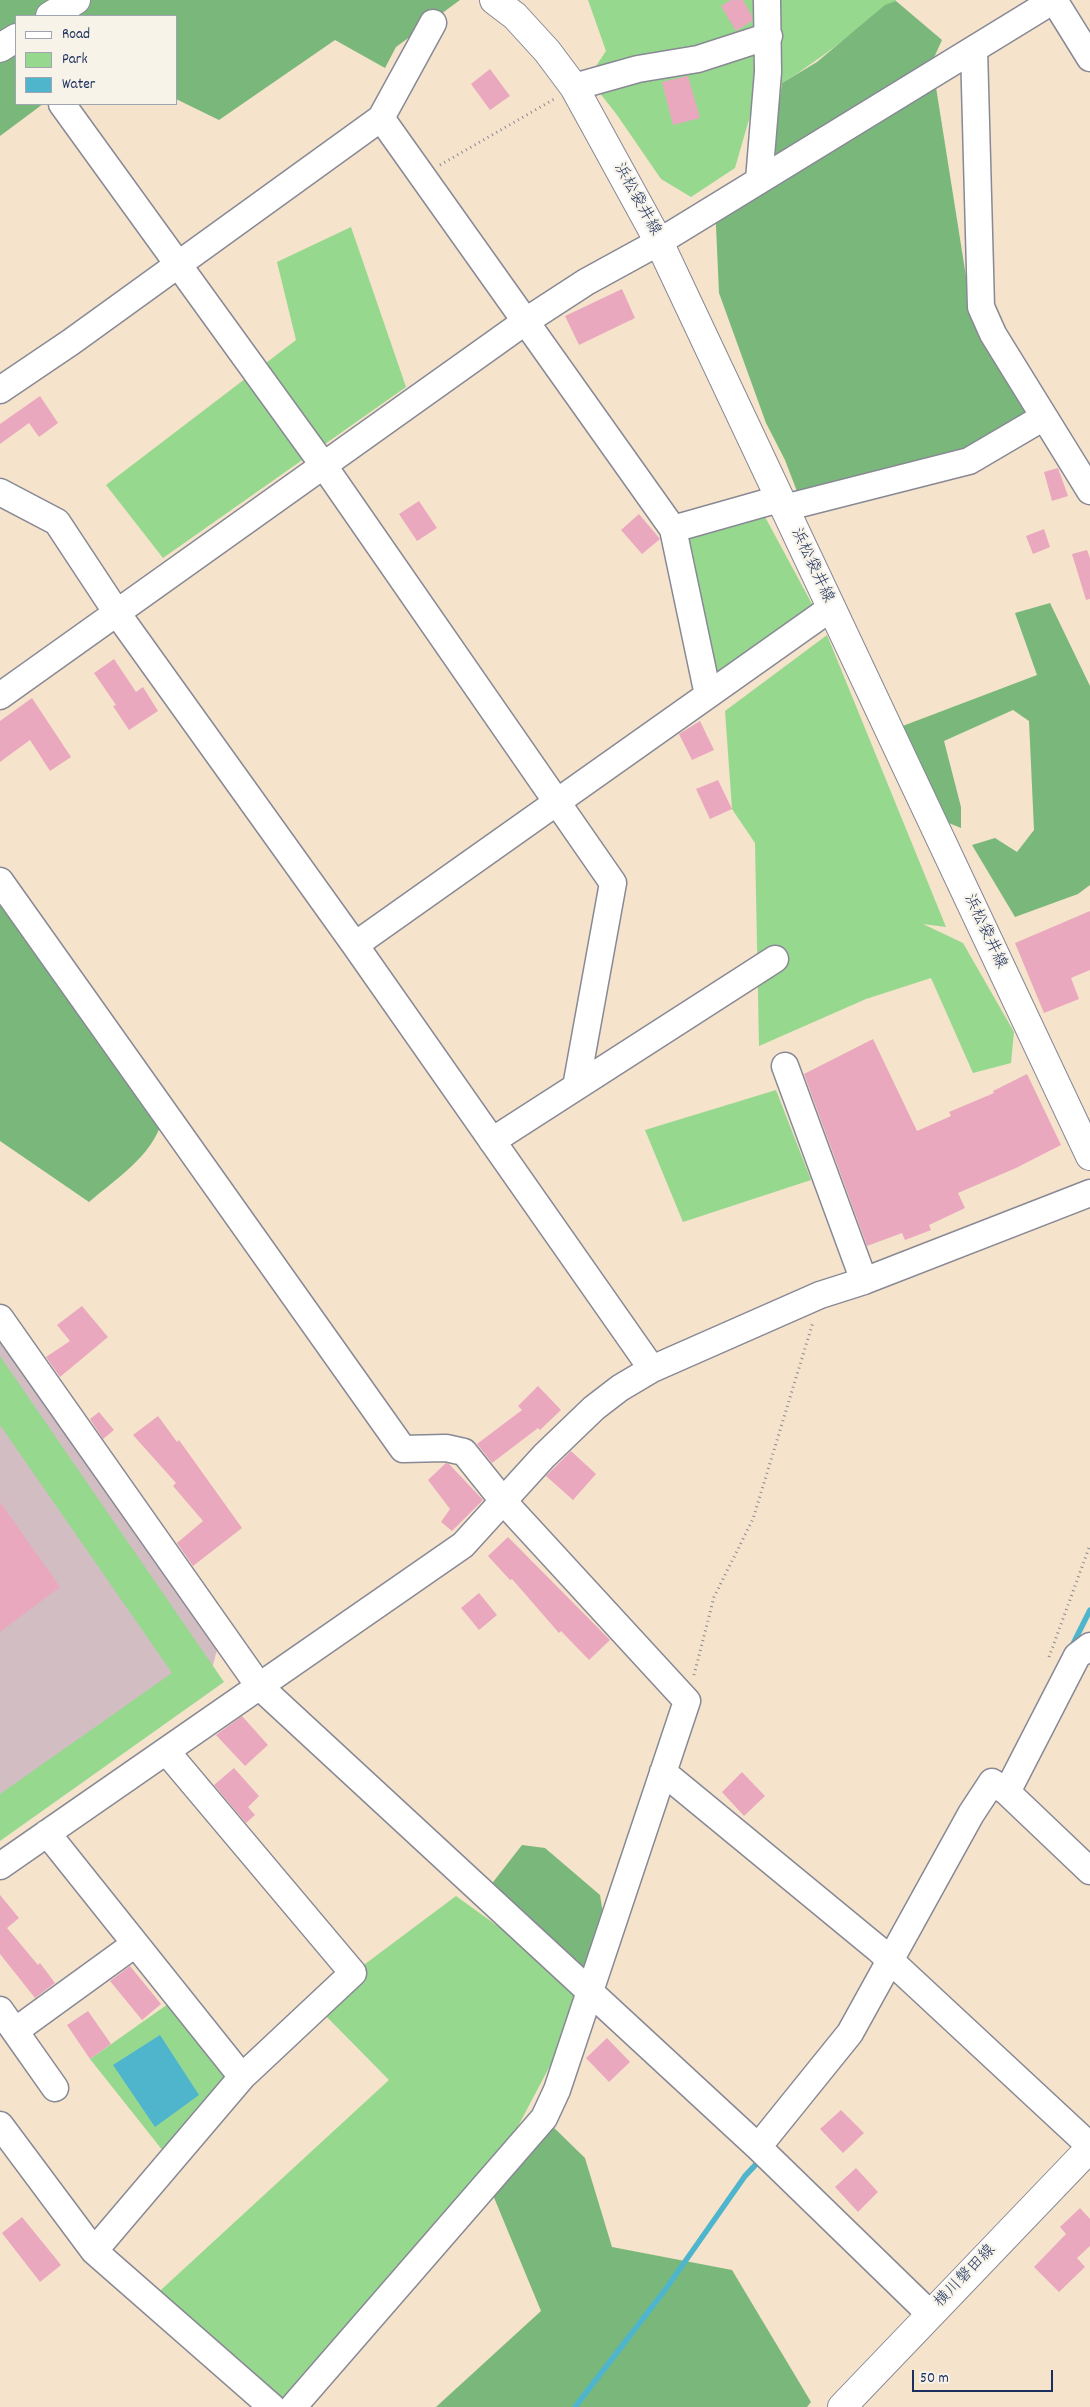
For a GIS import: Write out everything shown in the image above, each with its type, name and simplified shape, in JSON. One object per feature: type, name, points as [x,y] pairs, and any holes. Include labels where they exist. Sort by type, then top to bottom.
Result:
[{"type":"main road","points":[[52,15],[76,0]]},
{"type":"main road","name":"浜松袋井線","points":[[494,0],[515,16],[547,51],[574,87],[659,242],[1090,1156]]},
{"type":"main road","points":[[0,48],[15,39]]},
{"type":"main road","name":"横川磐田線","points":[[842,2407],[1090,2147]]},
{"type":"street","points":[[759,180],[769,36],[767,0]]},
{"type":"street","points":[[0,696],[526,321],[586,282],[659,242],[1054,0],[1090,58]]},
{"type":"street","points":[[0,390],[381,118],[433,23]]},
{"type":"street","points":[[574,87],[638,69],[698,59],[769,36]]},
{"type":"street","points":[[974,49],[981,307],[993,334],[1090,491]]},
{"type":"street","points":[[63,105],[324,466],[613,883],[576,1087]]},
{"type":"street","points":[[381,118],[673,529],[708,695]]},
{"type":"street","points":[[673,529],[970,461],[1044,417]]},
{"type":"street","points":[[0,492],[57,522],[118,613],[355,945],[652,1369]]},
{"type":"street","points":[[355,945],[831,608]]},
{"type":"street","points":[[0,881],[403,1449],[446,1448],[464,1452],[504,1502],[687,1702],[557,2090],[544,2118],[293,2407]]},
{"type":"street","points":[[492,1141],[775,958]]},
{"type":"street","points":[[785,1066],[864,1281]]},
{"type":"street","points":[[0,1866],[463,1546],[544,1456],[594,1408],[620,1388],[652,1369],[820,1295],[864,1281],[1090,1193]]},
{"type":"street","points":[[0,1318],[259,1686],[758,2147],[930,2314]]},
{"type":"street","points":[[758,2147],[850,2033],[896,1966],[971,1814],[1002,1788],[1077,1656],[1090,1646]]},
{"type":"street","points":[[94,2251],[242,2077],[353,1973],[166,1751]]},
{"type":"street","points":[[663,1772],[896,1966],[1090,2147]]},
{"type":"street","points":[[1002,1788],[1090,1871]]},
{"type":"street","points":[[47,1833],[242,2077]]},
{"type":"street","points":[[15,2031],[135,1944]]},
{"type":"street","points":[[0,2010],[55,2088]]},
{"type":"street","points":[[0,2126],[94,2251],[272,2407]]},
{"type":"path","points":[[422,175],[574,87]]},
{"type":"path","points":[[687,1702],[714,1597],[753,1519],[820,1295]]},
{"type":"path","points":[[1048,1661],[1090,1545]]},
{"type":"shaded area","points":[[0,1342],[218,1646],[207,1688],[0,1831]]},
{"type":"green space","points":[[0,0],[460,0],[396,47],[385,68],[335,40],[219,120],[178,100],[178,15],[15,15],[15,105],[42,105],[0,136]]},
{"type":"green space","points":[[588,0],[756,0],[757,56],[752,109],[735,168],[691,197],[661,179],[617,115],[588,78],[606,51]]},
{"type":"green space","points":[[777,0],[896,1],[811,64],[782,83],[767,78]]},
{"type":"green space","points":[[896,1],[942,40],[932,62],[971,308],[1034,419],[960,460],[798,494],[785,460],[766,423],[719,293],[715,204],[773,151],[782,83],[817,62],[885,5]]},
{"type":"green space","points":[[351,227],[406,387],[163,558],[106,485],[296,340],[277,262]]},
{"type":"green space","points":[[764,515],[819,617],[719,688],[673,529]]},
{"type":"green space","points":[[1050,603],[1090,686],[1090,885],[1078,894],[1015,917],[972,845],[995,838],[1017,852],[1034,830],[1029,721],[1013,710],[944,741],[961,807],[961,828],[944,821],[900,727],[1037,675],[1015,613]]},
{"type":"green space","points":[[827,635],[946,927],[923,924],[963,943],[1014,1032],[1011,1063],[973,1073],[931,978],[866,999],[759,1046],[755,843],[732,809],[725,711]]},
{"type":"green space","points":[[0,882],[162,1121],[157,1134],[142,1156],[89,1202],[0,1141]]},
{"type":"green space","points":[[776,1090],[811,1180],[683,1222],[645,1130]]},
{"type":"green space","points":[[0,1356],[224,1682],[0,1841],[0,1794],[172,1673],[0,1425]]},
{"type":"green space","points":[[522,1845],[545,1848],[600,1895],[607,1938],[584,1977],[490,1886]]},
{"type":"green space","points":[[456,1896],[589,1992],[488,2183],[293,2407],[272,2407],[150,2300],[389,2080],[317,2007],[353,1973]]},
{"type":"green space","points":[[178,1997],[242,2077],[171,2161],[90,2059]]},
{"type":"green space","points":[[544,2118],[585,2158],[612,2247],[732,2270],[811,2402],[807,2407],[436,2407],[541,2311],[488,2183]]},
{"type":"water","points":[[160,2035],[199,2095],[155,2127],[113,2065]]},
{"type":"building","points":[[731,0],[743,0],[752,16],[752,21],[736,31],[721,6]]},
{"type":"building","points":[[490,69],[510,96],[490,110],[471,84]]},
{"type":"building","points":[[688,76],[700,118],[673,125],[662,82]]},
{"type":"building","points":[[622,289],[635,318],[579,345],[565,316]]},
{"type":"building","points":[[40,396],[58,423],[39,437],[29,423],[0,444],[0,424]]},
{"type":"building","points":[[1058,468],[1068,496],[1052,501],[1044,472]]},
{"type":"building","points":[[419,501],[437,528],[417,541],[399,514]]},
{"type":"building","points":[[639,514],[660,539],[642,554],[621,530]]},
{"type":"building","points":[[1044,529],[1050,547],[1033,554],[1026,536]]},
{"type":"building","points":[[1087,550],[1090,558],[1090,599],[1086,600],[1072,554]]},
{"type":"building","points":[[114,659],[136,692],[143,687],[158,711],[129,730],[113,706],[116,705],[94,673]]},
{"type":"building","points":[[32,698],[71,757],[50,771],[30,740],[0,762],[0,721]]},
{"type":"building","points":[[700,721],[714,750],[692,760],[679,734]]},
{"type":"building","points":[[718,780],[732,809],[710,819],[696,789]]},
{"type":"building","points":[[1090,911],[1090,970],[1071,978],[1079,999],[1044,1013],[1015,943]]},
{"type":"building","points":[[873,1039],[917,1131],[951,1116],[949,1112],[994,1093],[993,1091],[1027,1074],[1061,1145],[1016,1168],[958,1193],[965,1208],[929,1225],[931,1230],[905,1240],[902,1233],[867,1246],[804,1074]]},
{"type":"building","points":[[82,1306],[108,1337],[60,1377],[46,1357],[70,1341],[57,1325]]},
{"type":"building","points":[[538,1386],[561,1410],[540,1430],[538,1428],[492,1463],[477,1444],[522,1410],[518,1406]]},
{"type":"building","points":[[99,1412],[114,1430],[103,1439],[90,1419]]},
{"type":"building","points":[[158,1416],[177,1442],[179,1440],[242,1528],[193,1566],[177,1543],[203,1521],[173,1486],[176,1483],[133,1435]]},
{"type":"building","points":[[571,1451],[596,1474],[573,1500],[546,1476]]},
{"type":"building","points":[[446,1463],[483,1500],[452,1531],[441,1522],[450,1509],[428,1480]]},
{"type":"building","points":[[0,1502],[60,1587],[0,1632]]},
{"type":"building","points":[[508,1537],[610,1640],[589,1660],[561,1631],[559,1633],[512,1579],[510,1580],[488,1556]]},
{"type":"building","points":[[479,1593],[497,1615],[479,1630],[461,1608]]},
{"type":"building","points":[[242,1716],[268,1745],[245,1766],[216,1735]]},
{"type":"building","points":[[234,1768],[259,1796],[248,1807],[255,1815],[246,1823],[214,1785]]},
{"type":"building","points":[[742,1772],[765,1796],[744,1816],[722,1792]]},
{"type":"building","points":[[0,1895],[19,1918],[7,1928],[38,1965],[40,1963],[55,1983],[35,1998],[0,1954]]},
{"type":"building","points":[[130,1966],[161,2004],[142,2020],[110,1981]]},
{"type":"building","points":[[88,2011],[111,2044],[90,2059],[67,2025]]},
{"type":"building","points":[[607,2038],[630,2062],[609,2082],[586,2058]]},
{"type":"building","points":[[841,2110],[864,2133],[843,2153],[820,2129]]},
{"type":"building","points":[[856,2168],[878,2192],[858,2212],[835,2187]]},
{"type":"building","points":[[1080,2208],[1090,2219],[1090,2246],[1077,2258],[1085,2267],[1059,2292],[1034,2267],[1066,2234],[1060,2227]]},
{"type":"building","points":[[22,2217],[61,2265],[40,2282],[2,2233]]},
{"type":"waterway","points":[[1071,1648],[1090,1610]]},
{"type":"waterway","points":[[575,2407],[665,2290],[745,2176],[761,2159]]}]
